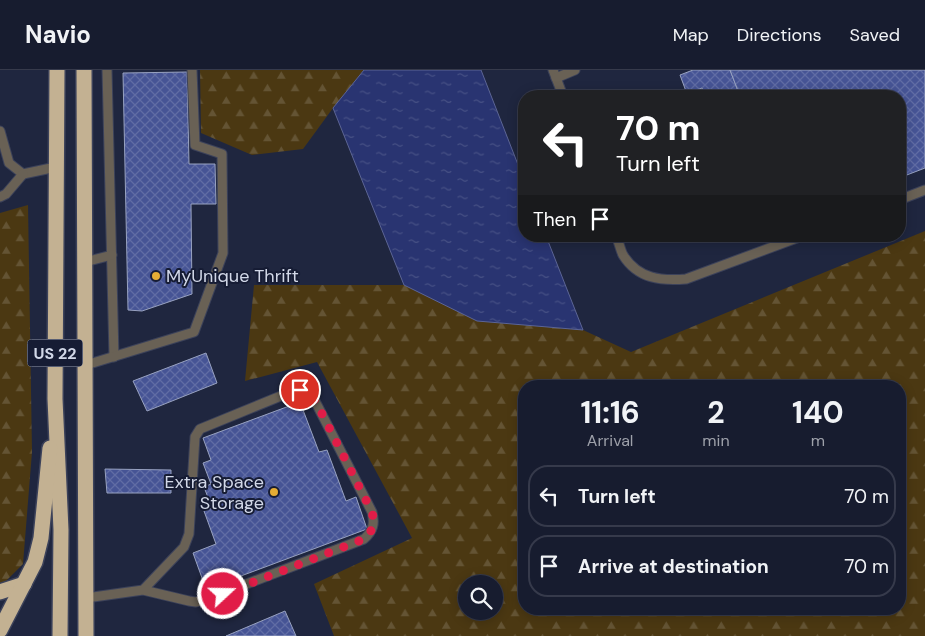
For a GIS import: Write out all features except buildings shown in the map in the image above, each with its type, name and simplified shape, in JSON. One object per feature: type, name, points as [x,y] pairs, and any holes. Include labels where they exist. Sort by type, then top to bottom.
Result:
[{"type":"highway","name":"US 22","points":[[56,70],[55,399],[61,530],[60,636]]},
{"type":"highway","name":"US 22","points":[[84,70],[87,633]]},
{"type":"highway","points":[[0,630],[35,562],[41,538],[55,399]]},
{"type":"highway","points":[[0,592],[24,584]]},
{"type":"lane","points":[[107,70],[114,357]]},
{"type":"lane","points":[[86,365],[194,332],[223,253],[222,154],[195,145],[192,70]]},
{"type":"lane","points":[[561,90],[554,74],[575,70]]},
{"type":"lane","points":[[0,131],[10,163],[23,174]]},
{"type":"lane","points":[[0,197],[6,194],[23,174],[56,167]]},
{"type":"lane","points":[[906,197],[925,190]]},
{"type":"lane","points":[[618,242],[623,255],[636,270],[653,278],[669,281],[686,280],[786,242]]},
{"type":"lane","points":[[85,262],[112,255]]},
{"type":"lane","points":[[86,598],[143,590],[189,601],[205,600],[364,539],[369,535],[374,524],[372,512],[314,398],[310,394],[300,390],[293,391],[200,429],[195,438],[189,534],[187,540],[184,547],[143,590]]},
{"type":"green space","points":[[200,70],[364,70],[303,149],[252,155],[201,133]]},
{"type":"green space","points":[[28,205],[32,452],[23,564],[0,587],[0,213]]},
{"type":"green space","points":[[925,231],[925,636],[334,636],[314,584],[412,538],[317,362],[245,381],[254,285],[404,285],[477,321],[583,330],[631,352],[898,242],[906,242],[906,239]]},
{"type":"water","points":[[364,70],[481,70],[518,165],[518,242],[548,242],[583,330],[477,321],[404,285],[333,108]]},
{"type":"place","name":"MyUnique Thrift","points":[[156,276]]},
{"type":"place","name":"Extra Space Storage","points":[[274,492]]},
{"type":"route","points":[[223,594],[364,539],[372,530],[374,524],[372,512],[314,398],[305,391],[300,390]]}]
